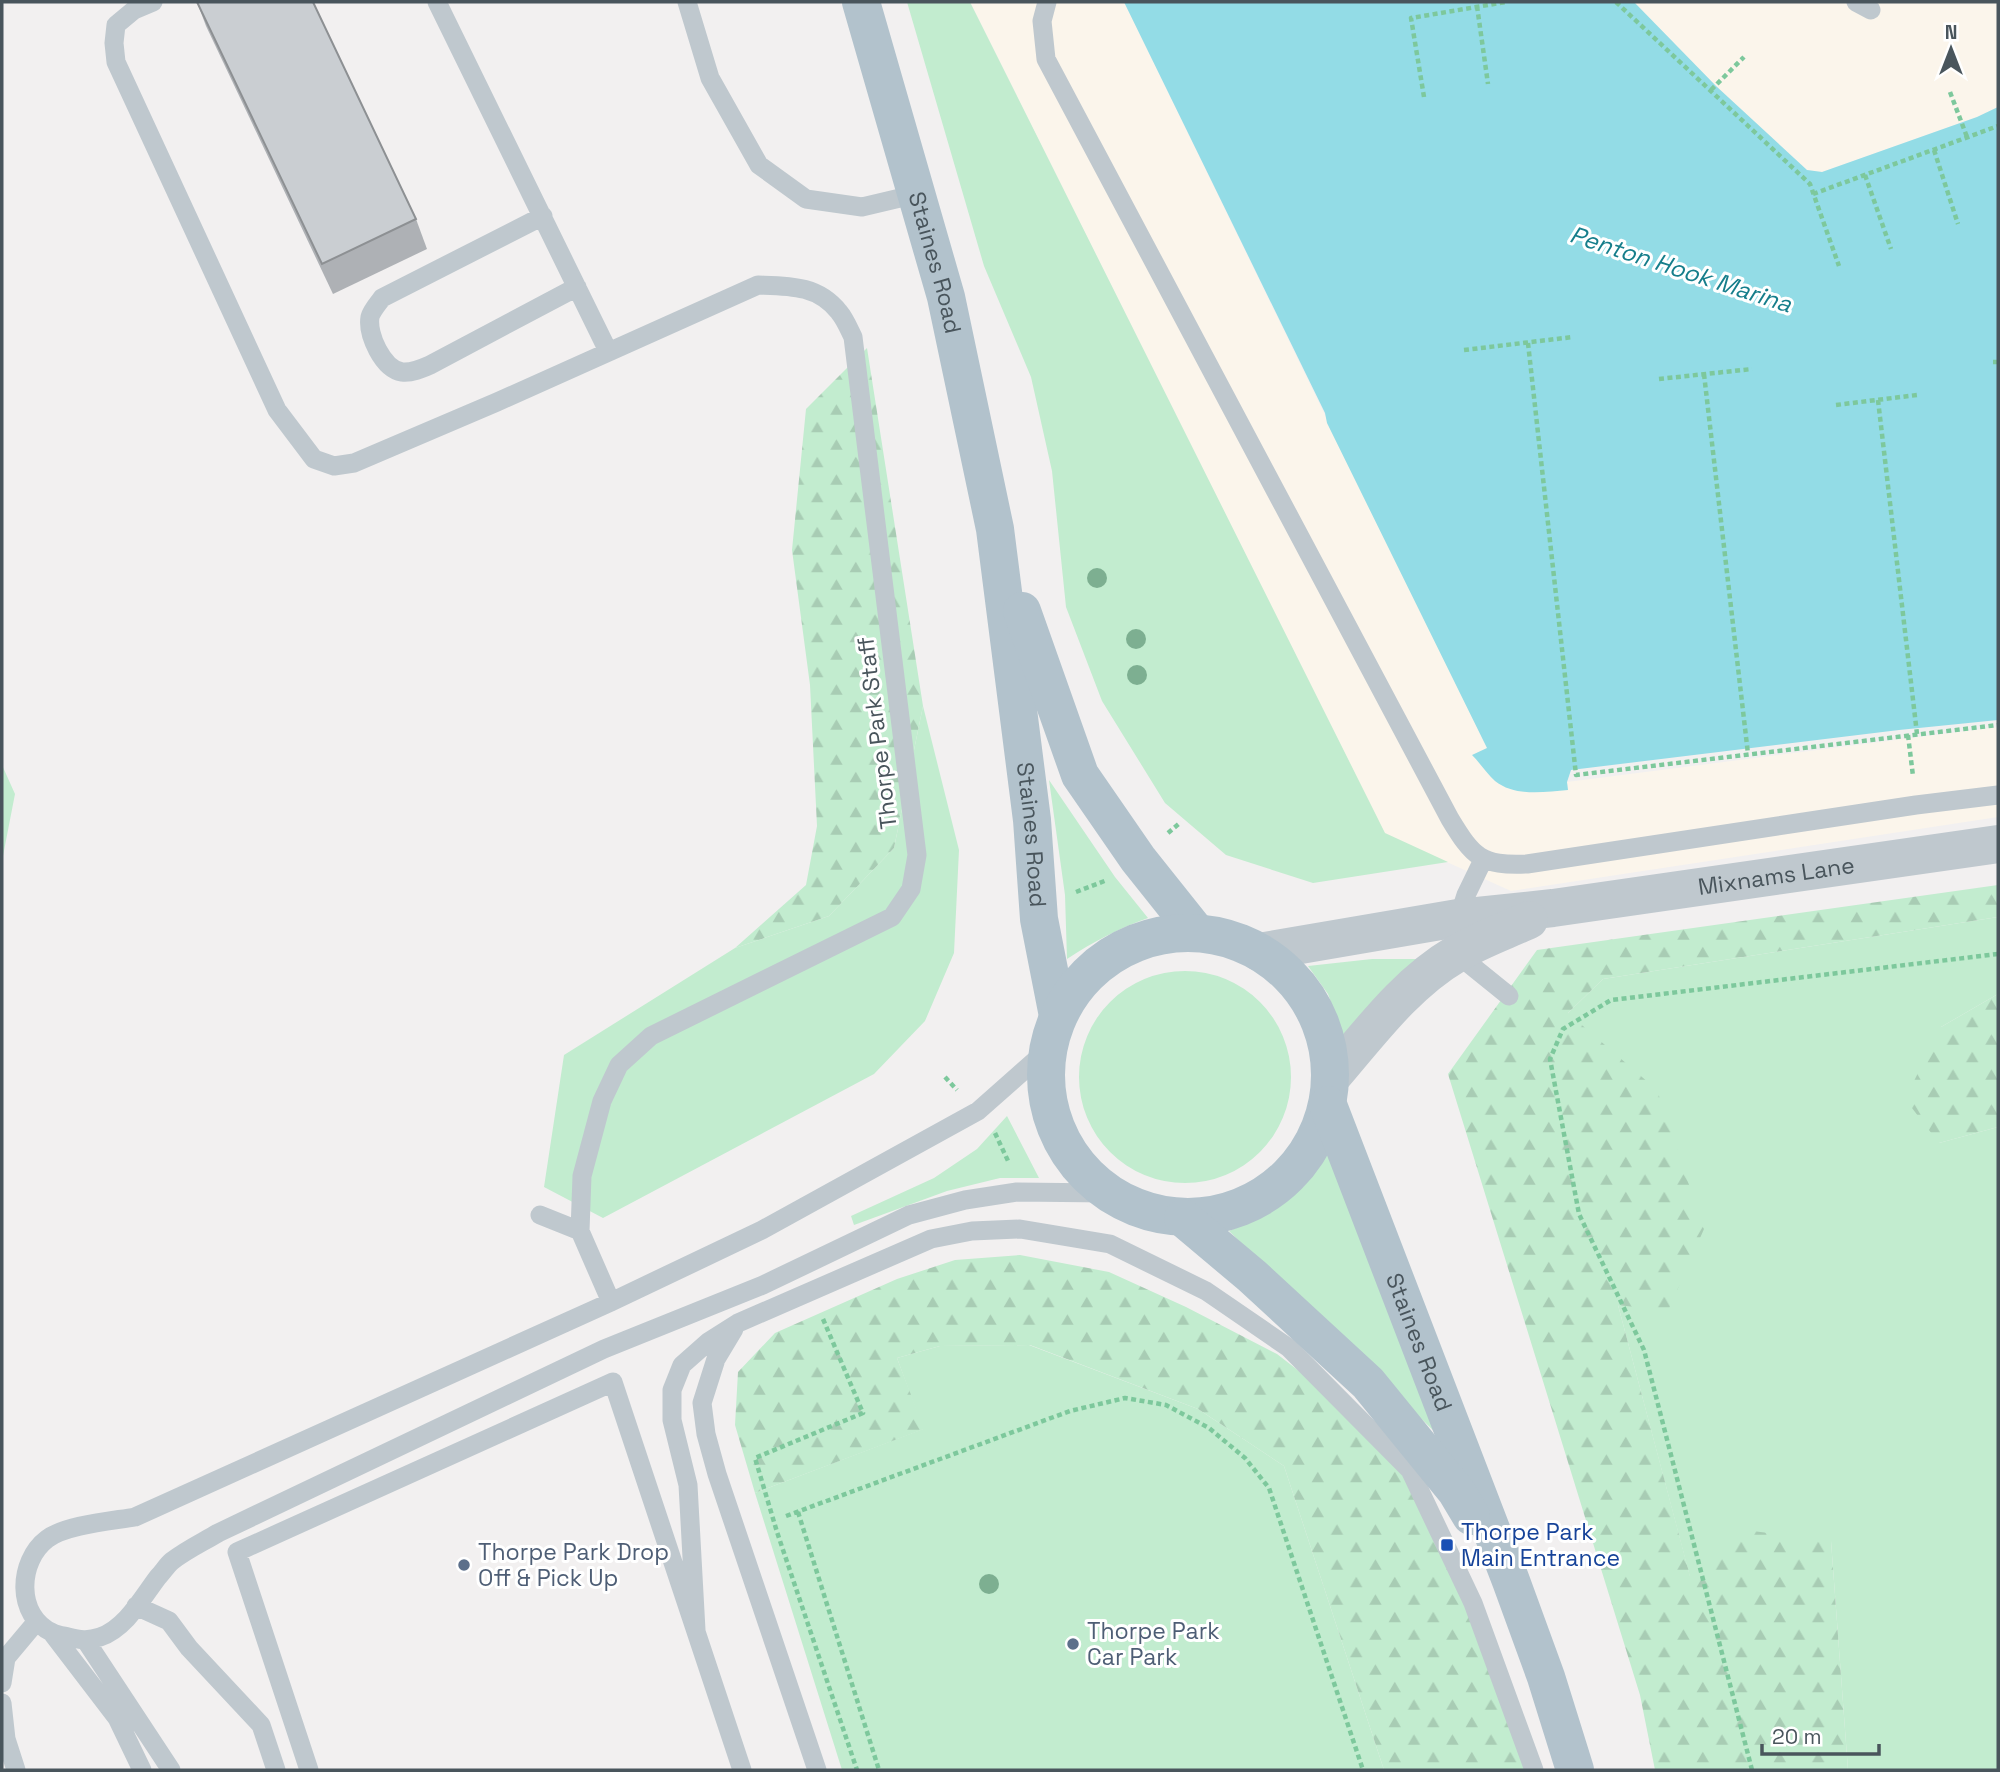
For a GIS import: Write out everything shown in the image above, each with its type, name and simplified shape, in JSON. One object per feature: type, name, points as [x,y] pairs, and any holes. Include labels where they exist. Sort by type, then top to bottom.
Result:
[{"type":"main road","name":"Staines Road","points":[[861,2],[946,297],[995,529],[1032,820],[1039,919],[1053,1033],[1045,1082],[1050,1115],[1063,1145],[1082,1172],[1107,1193],[1143,1208],[1183,1218],[1252,1276],[1368,1383],[1456,1491],[1511,1581]]},
{"type":"main road","name":"Staines Road","points":[[995,529],[1080,775],[1138,859],[1197,933]]},
{"type":"main road","points":[[1053,1033],[1082,981],[1114,953],[1154,937],[1197,933],[1229,939],[1259,952],[1289,975],[1312,1005],[1326,1040],[1329,1091],[1314,1142],[1291,1174],[1260,1199],[1223,1214],[1183,1218]]},
{"type":"main road","name":"Staines Road","points":[[1329,1091],[1546,1677],[1575,1770]]},
{"type":"street","name":"Mixnams Lane","points":[[1259,952],[1457,936],[1553,908],[1998,844]]},
{"type":"street","name":"Mixnams Lane","points":[[1329,1091],[1399,999],[1427,975],[1457,936]]},
{"type":"lane","name":"Thorpe Park Staff","points":[[153,2],[134,10],[116,25],[116,62],[277,410],[314,459],[334,466],[354,463],[758,285],[791,286],[819,293],[839,312],[853,337],[917,855],[911,889],[892,917],[651,1036],[619,1065],[602,1101],[582,1175],[580,1231]]},
{"type":"lane","points":[[437,2],[608,351]]},
{"type":"lane","points":[[687,2],[710,78],[759,165],[806,200],[862,207],[917,194]]},
{"type":"lane","points":[[1047,2],[1042,21],[1045,59],[1450,819],[1465,844],[1483,860],[1502,865],[1527,864],[1998,795]]},
{"type":"lane","points":[[543,216],[382,298],[371,313],[369,327],[377,347],[392,369],[404,372],[430,366],[577,287]]},
{"type":"lane","points":[[1483,860],[1457,936],[1509,996]]},
{"type":"lane","points":[[142,1770],[117,1718],[28,1605],[24,1586],[27,1567],[35,1550],[49,1537],[66,1529],[135,1517],[611,1302],[762,1230],[978,1111],[1053,1033]]},
{"type":"lane","points":[[45,1627],[86,1641],[101,1637],[115,1630],[126,1619],[171,1562],[218,1533],[604,1349],[764,1284],[909,1215],[954,1203],[1017,1192],[1107,1193]]},
{"type":"lane","points":[[540,1215],[580,1231],[611,1302]]},
{"type":"lane","points":[[696,1630],[688,1485],[671,1420],[671,1390],[682,1365],[708,1342],[738,1323],[931,1238],[972,1231],[1020,1229],[1110,1244],[1206,1291],[1289,1348],[1410,1470],[1473,1603],[1534,1770]]},
{"type":"lane","points":[[764,1284],[716,1359],[702,1403],[706,1434],[717,1474],[817,1770]]},
{"type":"lane","points":[[309,1770],[237,1552],[613,1382],[742,1770]]},
{"type":"lane","points":[[136,1605],[169,1621],[261,1725],[276,1770]]},
{"type":"lane","points":[[2,1683],[6,1658],[45,1627]]},
{"type":"lane","points":[[86,1641],[171,1770]]},
{"type":"lane","points":[[2,1703],[6,1740],[16,1770]]},
{"type":"lane","points":[[155,1746],[178,1770]]},
{"type":"path","points":[[1424,97],[1411,18],[1506,2]]},
{"type":"path","points":[[1616,2],[1810,184],[1839,266]]},
{"type":"path","points":[[1477,6],[1489,84]]},
{"type":"path","points":[[1711,90],[1744,57]]},
{"type":"path","points":[[1950,92],[1967,137]]},
{"type":"path","points":[[1813,194],[1998,126]]},
{"type":"path","points":[[1934,149],[1958,224]]},
{"type":"path","points":[[1865,175],[1891,249]]},
{"type":"path","points":[[1464,350],[1573,337]]},
{"type":"path","points":[[1528,342],[1576,775],[1998,726]]},
{"type":"path","points":[[1659,379],[1752,369]]},
{"type":"path","points":[[1704,374],[1748,754]]},
{"type":"path","points":[[1836,405],[1917,395]]},
{"type":"path","points":[[1878,400],[1917,734]]},
{"type":"path","points":[[1908,735],[1916,805]]},
{"type":"path","points":[[1074,892],[1114,877]]},
{"type":"path","points":[[1752,1770],[1644,1349],[1579,1214],[1550,1059],[1563,1029],[1611,1000],[1998,954]]},
{"type":"path","points":[[945,1077],[958,1090]]},
{"type":"path","points":[[994,1130],[1010,1165]]},
{"type":"path","points":[[822,1319],[863,1413],[755,1458],[857,1770]]},
{"type":"path","points":[[786,1516],[1070,1410],[1125,1398],[1166,1405],[1209,1428],[1245,1458],[1269,1488],[1363,1770]]},
{"type":"path","points":[[798,1512],[879,1770]]},
{"type":"shaded area","points":[[970,2],[1124,2],[1487,748],[1473,755],[1568,790],[1567,782],[1998,727],[1998,817],[1511,891],[1385,834]]},
{"type":"shaded area","points":[[1634,2],[1998,2],[1998,107],[1977,117],[1822,172],[1807,170],[1716,86]]},
{"type":"green space","points":[[907,2],[970,2],[1385,833],[1448,862],[1313,883],[1226,855],[1165,803],[1102,701],[1066,607],[1052,471],[1031,377],[984,266]]},
{"type":"green space","points":[[867,348],[923,706],[894,848],[829,916],[735,948],[806,885],[817,826],[810,685],[792,550],[806,409]]},
{"type":"green space","points":[[923,706],[959,850],[954,953],[925,1021],[874,1074],[603,1218],[544,1187],[564,1055],[735,948],[829,916],[894,848]]},
{"type":"green space","points":[[2,765],[15,794],[2,861]]},
{"type":"green space","points":[[1049,780],[1115,877],[1148,918],[1106,936],[1067,959],[1065,895]]},
{"type":"green space","points":[[1998,885],[1998,917],[1603,979],[1568,1013],[1657,1090],[1704,1229],[1668,1311],[1618,1305],[1690,1576],[1737,1529],[1831,1541],[1848,1770],[1655,1770],[1640,1695],[1448,1074],[1537,950]]},
{"type":"green space","points":[[1998,917],[1998,994],[1941,1027],[1939,1143],[1998,1127],[1998,1770],[1848,1770],[1831,1541],[1690,1577],[1618,1305],[1568,1013],[1603,979]]},
{"type":"green space","points":[[1372,959],[1421,959],[1342,1042],[1328,994],[1308,966]]},
{"type":"green space","points":[[1185,971],[1226,979],[1260,1002],[1283,1036],[1291,1077],[1283,1118],[1260,1152],[1226,1175],[1185,1183],[1144,1175],[1110,1152],[1087,1118],[1079,1077],[1087,1036],[1110,1002],[1144,979]]},
{"type":"green space","points":[[1998,994],[1998,1127],[1939,1143],[1905,1099],[1941,1027]]},
{"type":"green space","points":[[1007,1116],[1039,1178],[1000,1178],[947,1191],[854,1225],[851,1216],[934,1178],[977,1149]]},
{"type":"green space","points":[[1328,1151],[1440,1437],[1229,1231],[1264,1216],[1304,1186]]},
{"type":"green space","points":[[1020,1255],[1109,1272],[1186,1307],[1277,1354],[1348,1409],[1410,1470],[1534,1770],[1384,1770],[1284,1466],[1198,1409],[1030,1345],[940,1346],[897,1358],[924,1429],[755,1493],[735,1425],[738,1372],[775,1333],[897,1279],[955,1260]]},
{"type":"green space","name":"Thorpe Park Car Park","points":[[1029,1345],[1198,1409],[1284,1466],[1384,1770],[842,1770],[755,1493],[923,1429],[897,1358],[940,1346]]},
{"type":"water","name":"Penton Hook Marina","points":[[1124,2],[1634,2],[1716,86],[1807,170],[1822,172],[1977,117],[1998,107],[1998,720],[1571,770],[1567,782],[1568,790],[1521,791],[1495,781],[1472,755],[1487,748]]},
{"type":"building","points":[[197,2],[313,2],[416,219],[322,264]]},
{"type":"place","name":"Thorpe Park Main Entrance","points":[[1447,1545]]},
{"type":"place","name":"Thorpe Park Drop Off & Pick Up","points":[[464,1565]]},
{"type":"place","name":"Thorpe Park Car Park","points":[[1073,1644]]}]
